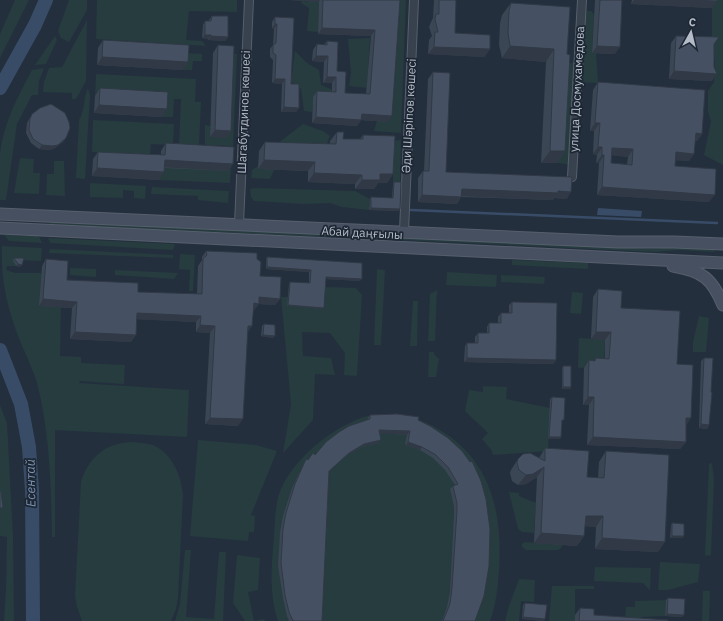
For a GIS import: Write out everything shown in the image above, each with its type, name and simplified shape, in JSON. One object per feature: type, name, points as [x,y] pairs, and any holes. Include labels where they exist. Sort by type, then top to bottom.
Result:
[{"type":"main road","name":"Абай даңғылы","points":[[0,214],[404,231],[618,242],[723,244]]},
{"type":"main road","name":"Абай даңғылы","points":[[0,228],[723,263]]},
{"type":"main road","points":[[617,258],[684,268],[698,273],[712,283],[723,305]]},
{"type":"street","name":"Шагабутдинов көшесі","points":[[239,224],[249,0]]},
{"type":"street","name":"Әди Шәріпов көшесі","points":[[404,231],[414,0]]},
{"type":"street","name":"улица Досмухамедова","points":[[572,177],[582,0]]},
{"type":"green space","points":[[15,0],[29,0],[0,58],[0,34]]},
{"type":"green space","points":[[69,0],[87,0],[87,10],[69,42],[61,38],[58,31]]},
{"type":"green space","points":[[97,0],[237,0],[237,12],[189,11],[186,40],[202,41],[206,46],[96,39]]},
{"type":"green space","points":[[397,0],[406,0],[401,133],[374,131],[377,121],[388,122]]},
{"type":"green space","points":[[712,0],[723,0],[723,165],[704,155],[711,121],[708,112],[708,91],[714,82],[715,59],[712,55]]},
{"type":"green space","points":[[302,1],[326,2],[319,10],[318,32],[307,31],[309,8],[301,3]]},
{"type":"green space","points":[[585,11],[591,11],[594,14],[592,53],[596,53],[598,83],[577,82],[573,165],[557,163],[561,67],[577,62]]},
{"type":"green space","points":[[87,20],[86,81],[76,99],[72,99],[72,93],[43,92],[44,82],[49,68],[62,67]]},
{"type":"green space","points":[[55,36],[57,40],[46,64],[35,65]]},
{"type":"green space","points":[[370,38],[367,88],[349,86],[351,73],[348,39]]},
{"type":"green space","points":[[295,51],[307,63],[319,70],[321,85],[338,92],[314,97],[312,112],[304,111],[301,89],[291,82]]},
{"type":"green space","points":[[184,53],[202,54],[202,61],[193,61],[192,70],[183,70]]},
{"type":"green space","points":[[229,53],[237,54],[233,146],[205,145],[205,125],[210,126],[210,137],[226,138]]},
{"type":"green space","points":[[44,68],[39,81],[38,95],[32,95],[17,124],[6,200],[0,200],[0,154],[4,132],[17,100],[32,70]]},
{"type":"green space","points":[[96,74],[196,79],[195,102],[201,102],[199,145],[179,144],[181,99],[174,99],[173,117],[162,117],[95,96]]},
{"type":"green space","points":[[88,88],[90,95],[85,179],[76,178],[79,120]]},
{"type":"green space","points":[[93,120],[174,124],[173,145],[151,144],[150,155],[92,152]]},
{"type":"green space","points":[[303,124],[323,131],[330,136],[323,153],[278,143]]},
{"type":"green space","points":[[401,140],[400,184],[393,184],[393,141]]},
{"type":"green space","points":[[232,154],[230,183],[159,180],[160,167]]},
{"type":"green space","points":[[20,158],[34,159],[33,173],[40,173],[39,194],[14,193]]},
{"type":"green space","points":[[54,161],[64,161],[65,196],[46,195],[47,174],[54,174]]},
{"type":"green space","points":[[258,166],[274,170],[270,179],[251,178],[252,170]]},
{"type":"green space","points":[[90,183],[146,186],[145,199],[134,198],[134,191],[123,190],[123,198],[90,197]]},
{"type":"green space","points":[[152,187],[229,191],[228,203],[198,200],[198,196],[151,194]]},
{"type":"green space","points":[[250,189],[355,191],[370,199],[369,210],[342,207],[330,203],[304,204],[254,201],[251,197]]},
{"type":"green space","points":[[49,222],[378,237],[378,239],[51,225]]},
{"type":"green space","points":[[4,235],[37,236],[40,238],[42,243],[9,241]]},
{"type":"green space","points":[[384,237],[653,249],[676,247],[715,249],[714,252],[677,250],[655,252],[384,239]]},
{"type":"green space","points":[[48,238],[175,244],[173,250],[50,243]]},
{"type":"green space","points":[[2,246],[42,248],[41,261],[16,260],[16,266],[7,266],[6,270],[15,273],[41,273],[61,307],[60,356],[81,357],[81,363],[125,365],[124,384],[80,381],[79,383],[189,390],[187,437],[55,430],[55,537],[52,537],[49,460],[45,421],[35,376],[16,331],[8,303],[3,275]]},
{"type":"green space","points":[[50,249],[173,255],[173,258],[49,253]]},
{"type":"green space","points":[[180,254],[195,255],[193,291],[189,291],[190,270],[179,269]]},
{"type":"green space","points":[[512,260],[588,263],[588,269],[512,265]]},
{"type":"green space","points":[[70,268],[96,269],[96,277],[70,275]]},
{"type":"green space","points":[[377,269],[385,270],[381,345],[374,345]]},
{"type":"green space","points":[[115,270],[178,273],[174,279],[115,275]]},
{"type":"green space","points":[[447,272],[497,275],[496,287],[446,285]]},
{"type":"green space","points":[[501,275],[545,277],[544,284],[501,282]]},
{"type":"green space","points":[[324,287],[356,288],[362,295],[357,376],[344,375],[345,353],[330,333],[302,332],[303,356],[331,358],[335,375],[315,374],[313,420],[283,453],[291,404],[281,297],[288,297],[287,306],[322,309]]},
{"type":"green space","points":[[437,290],[435,341],[428,341],[430,294]]},
{"type":"green space","points":[[572,292],[583,293],[581,314],[570,313]]},
{"type":"green space","points":[[413,301],[418,301],[417,346],[410,346]]},
{"type":"green space","points":[[699,316],[709,318],[706,352],[693,352],[693,342]]},
{"type":"green space","points":[[579,338],[605,340],[604,367],[578,368]]},
{"type":"green space","points":[[429,352],[434,352],[439,359],[436,377],[428,377]]},
{"type":"green space","points":[[483,386],[507,387],[506,399],[550,408],[548,451],[493,455],[492,451],[482,439],[488,433],[465,411],[469,390],[483,392]]},
{"type":"green space","points":[[0,405],[7,423],[13,536],[14,621],[4,621],[7,537],[0,536]]},
{"type":"green space","points":[[382,414],[412,418],[440,430],[457,442],[471,457],[482,473],[490,490],[496,509],[499,529],[500,549],[498,583],[490,621],[278,621],[272,594],[272,567],[276,507],[284,482],[300,460],[332,433],[359,419]]},
{"type":"green space","points":[[198,440],[256,445],[277,451],[251,515],[255,516],[254,532],[249,532],[248,541],[190,536]]},
{"type":"green space","points":[[133,442],[152,445],[161,450],[171,460],[180,480],[183,494],[178,598],[176,609],[171,621],[82,621],[75,595],[81,482],[88,466],[100,453],[114,445]]},
{"type":"green space","points":[[712,463],[714,479],[711,555],[705,556],[709,464]]},
{"type":"green space","points":[[509,492],[519,493],[519,496],[536,503],[534,533],[522,532],[518,529]]},
{"type":"green space","points":[[525,542],[563,545],[557,550],[526,550],[522,547],[522,544]]},
{"type":"green space","points":[[185,550],[191,550],[186,617],[214,619],[219,552],[226,552],[223,621],[175,621],[180,604]]},
{"type":"green space","points":[[237,555],[260,558],[258,590],[248,592],[254,621],[245,621],[233,603]]},
{"type":"green space","points":[[660,562],[700,564],[698,582],[668,590],[658,590]]},
{"type":"green space","points":[[595,567],[651,568],[650,590],[643,583],[594,581]]},
{"type":"green space","points":[[519,579],[535,580],[534,602],[521,601],[519,621],[505,621],[509,606]]},
{"type":"green space","points":[[552,586],[594,586],[594,589],[575,589],[575,621],[549,621]]},
{"type":"green space","points":[[703,591],[710,591],[709,621],[702,621]]},
{"type":"green space","points":[[666,600],[665,616],[642,617],[636,620],[625,621],[626,607],[635,607],[635,601]]},
{"type":"green space","points":[[264,619],[265,621],[254,621]]},
{"type":"water","points":[[598,208],[642,211],[641,217],[597,215]]},
{"type":"building","points":[[323,0],[400,0],[392,116],[362,114],[361,120],[316,117],[317,91],[336,92],[336,77],[327,77],[328,56],[316,56],[317,44],[327,45],[327,41],[338,42],[337,71],[346,72],[345,93],[370,94],[375,30],[322,28]]},
{"type":"building","points":[[439,0],[456,0],[455,33],[490,35],[490,49],[434,47],[435,32],[438,32],[435,19],[436,14],[439,14]]},
{"type":"building","points":[[600,0],[622,0],[620,47],[597,46]]},
{"type":"building","points":[[511,3],[570,7],[567,54],[570,55],[565,151],[550,151],[554,49],[510,46],[508,33]]},
{"type":"building","points":[[212,16],[228,16],[228,37],[205,35],[205,21],[211,21]]},
{"type":"building","points":[[275,17],[294,18],[291,84],[299,84],[299,108],[284,107],[285,79],[275,79],[276,55],[273,53],[273,45],[276,43],[277,24],[275,24]]},
{"type":"building","points":[[676,36],[719,37],[714,44],[714,67],[717,74],[674,71]]},
{"type":"building","points":[[103,40],[189,45],[188,62],[102,57]]},
{"type":"building","points":[[218,45],[234,46],[231,131],[215,130]]},
{"type":"building","points":[[433,72],[450,73],[446,172],[572,177],[571,192],[558,191],[558,193],[462,189],[461,197],[422,195],[423,171],[429,171]]},
{"type":"building","points":[[598,82],[705,90],[702,134],[696,133],[694,154],[676,152],[675,166],[716,169],[715,195],[602,187],[604,155],[602,155],[602,147],[598,147],[600,123],[595,123]],"holes":[[[612,148],[633,149],[632,165],[611,163]]]},
{"type":"building","points":[[100,88],[168,92],[167,109],[99,105]]},
{"type":"building","points":[[51,104],[65,113],[70,128],[66,138],[58,145],[52,146],[42,145],[33,139],[29,130],[32,114],[40,108]]},
{"type":"building","points":[[337,132],[344,132],[343,139],[363,139],[363,135],[395,136],[393,174],[380,174],[380,180],[362,180],[362,175],[314,173],[315,162],[264,160],[265,142],[336,144]]},
{"type":"building","points":[[166,143],[234,147],[233,164],[165,160],[164,172],[97,168],[98,152],[165,155]]},
{"type":"building","points":[[394,182],[401,182],[400,209],[371,208],[371,197],[393,198]]},
{"type":"building","points":[[206,251],[257,253],[257,259],[261,262],[260,276],[281,277],[280,299],[259,297],[259,304],[254,303],[252,326],[248,326],[243,419],[210,418],[215,326],[200,325],[201,316],[137,313],[136,335],[75,332],[77,302],[43,299],[46,259],[68,261],[67,280],[138,283],[138,292],[202,294],[203,259],[207,255]]},
{"type":"building","points":[[267,257],[362,263],[362,279],[326,277],[324,308],[288,305],[290,282],[310,283],[311,270],[267,267]]},
{"type":"building","points":[[14,258],[24,258],[22,265],[18,264]]},
{"type":"building","points":[[598,289],[622,291],[621,308],[680,311],[677,364],[693,365],[691,418],[686,418],[686,442],[593,437],[594,397],[588,397],[589,360],[595,361],[596,358],[609,359],[611,332],[596,332]]},
{"type":"building","points":[[512,302],[557,303],[556,360],[467,358],[467,343],[478,343],[478,333],[489,333],[489,323],[501,323],[501,313],[512,313]]},
{"type":"building","points":[[264,324],[275,325],[275,336],[263,335]]},
{"type":"building","points":[[704,358],[713,358],[709,425],[701,424]]},
{"type":"building","points":[[563,366],[571,366],[571,387],[563,387]]},
{"type":"building","points":[[552,397],[565,398],[564,420],[562,420],[561,437],[549,437]]},
{"type":"building","points":[[397,414],[419,417],[418,420],[448,438],[462,451],[470,462],[472,461],[481,481],[486,499],[490,529],[489,566],[484,596],[475,621],[443,621],[450,604],[452,588],[457,511],[457,503],[453,486],[458,484],[448,467],[436,455],[422,447],[408,442],[410,431],[379,430],[381,440],[364,444],[349,453],[329,471],[322,621],[293,621],[285,595],[281,563],[283,529],[286,513],[295,484],[306,459],[308,460],[313,453],[315,455],[326,442],[339,432],[349,426],[370,419],[370,415]]},
{"type":"building","points":[[545,448],[589,451],[587,477],[604,478],[606,451],[669,455],[665,542],[602,538],[603,516],[586,516],[584,536],[541,533],[544,467],[533,474],[526,475],[519,470],[517,463],[518,459],[523,454],[530,453],[545,461]]},
{"type":"building","points":[[1,491],[3,508],[0,508]]},
{"type":"building","points":[[672,523],[684,524],[684,536],[672,536]]},
{"type":"building","points":[[668,598],[685,599],[684,615],[667,614]]},
{"type":"building","points":[[525,603],[547,605],[545,619],[523,617]]},
{"type":"building","points":[[580,608],[594,609],[594,615],[668,621],[579,621]]},
{"type":"waterway","name":"Есентай","points":[[0,88],[35,25],[46,0]]},
{"type":"waterway","points":[[411,210],[717,223]]},
{"type":"waterway","name":"Есентай","points":[[0,350],[21,404],[29,447],[32,490],[33,621]]}]
